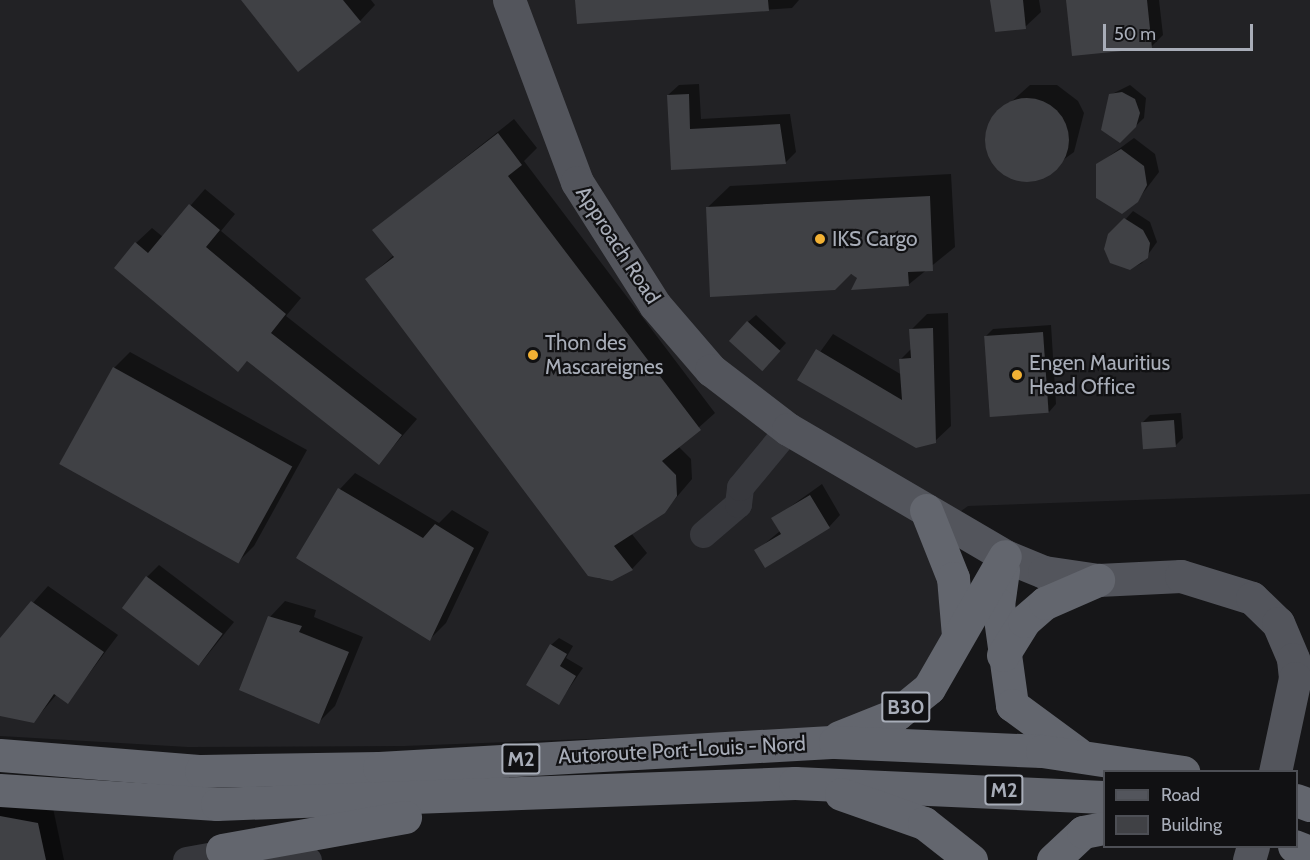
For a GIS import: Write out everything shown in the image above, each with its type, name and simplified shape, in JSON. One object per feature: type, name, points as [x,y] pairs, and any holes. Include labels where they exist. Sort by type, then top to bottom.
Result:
[{"type":"highway","points":[[926,510],[953,578],[958,635]]},
{"type":"highway","points":[[958,635],[1005,556]]},
{"type":"highway","points":[[1005,556],[998,604],[1003,655],[1012,705],[1078,754]]},
{"type":"highway","points":[[1003,655],[1024,621],[1045,603],[1098,580]]},
{"type":"highway","name":"B30","points":[[824,743],[897,714],[929,688],[958,635]]},
{"type":"highway","name":"Autoroute Port-Louis - Nord","points":[[0,755],[213,771],[379,768],[824,743],[1078,754],[1177,770]]},
{"type":"highway","points":[[812,783],[924,823],[971,860]]},
{"type":"highway","name":"Autoroute Port-Louis - Nord","points":[[0,790],[217,804],[582,789],[812,783]]},
{"type":"highway","name":"M2","points":[[812,783],[1103,797]]},
{"type":"highway","points":[[226,855],[582,789]]},
{"type":"highway","points":[[1053,860],[1083,832],[1103,828]]},
{"type":"main road","name":"Approach Road","points":[[509,0],[577,182],[619,252],[683,342],[788,429],[1005,556],[1044,572],[1098,580],[1181,576],[1252,598],[1278,623],[1293,659],[1288,714],[1275,770]]},
{"type":"street","points":[[703,534],[738,504],[740,487],[788,429]]},
{"type":"street","points":[[186,860],[272,850],[308,860]]},
{"type":"shaded area","points":[[0,0],[1310,0],[1310,494],[968,506],[921,540],[936,574],[944,638],[908,699],[846,729],[404,746],[188,747],[0,736]]},
{"type":"building","points":[[241,0],[343,0],[361,22],[298,72]]},
{"type":"building","points":[[575,0],[768,0],[769,11],[577,24]]},
{"type":"building","points":[[990,0],[1023,0],[1026,29],[995,32]]},
{"type":"building","points":[[1066,0],[1147,0],[1152,48],[1072,56]]},
{"type":"building","points":[[1122,92],[1135,99],[1140,113],[1136,127],[1120,143],[1101,130],[1109,94]]},
{"type":"building","points":[[689,94],[690,129],[780,124],[786,164],[671,170],[667,95]]},
{"type":"building","points":[[1019,98],[1035,98],[1051,105],[1062,116],[1069,132],[1066,156],[1057,170],[1035,182],[1019,182],[1003,175],[992,164],[985,148],[985,132],[992,116],[1003,105]]},
{"type":"building","name":"Thon des Mascareignes","points":[[498,133],[522,165],[508,176],[701,430],[662,461],[676,475],[677,496],[665,513],[614,546],[633,570],[612,581],[588,576],[365,279],[394,257],[372,230]]},
{"type":"building","points":[[1121,149],[1144,166],[1147,185],[1138,202],[1122,214],[1096,198],[1096,164]]},
{"type":"building","name":"IKS Cargo","points":[[930,196],[933,271],[908,272],[909,286],[851,290],[857,278],[851,274],[835,290],[710,297],[706,207]]},
{"type":"building","points":[[189,204],[220,230],[206,247],[286,314],[271,333],[402,435],[379,465],[247,361],[238,372],[114,268],[135,242],[148,253]]},
{"type":"building","points":[[1124,218],[1143,230],[1150,243],[1148,258],[1130,270],[1110,263],[1104,249],[1108,234]]},
{"type":"building","points":[[747,321],[780,351],[762,371],[729,341]]},
{"type":"building","points":[[933,328],[936,443],[916,448],[797,380],[816,349],[902,400],[899,359],[911,358],[909,329]]},
{"type":"building","name":"Engen Mauritius Head Office","points":[[1043,332],[1049,413],[990,417],[984,336]]},
{"type":"building","points":[[113,367],[292,466],[238,563],[59,464]]},
{"type":"building","points":[[1174,420],[1176,447],[1143,449],[1141,422]]},
{"type":"building","points":[[338,488],[423,538],[435,524],[474,548],[430,641],[296,558]]},
{"type":"building","points":[[810,495],[830,528],[765,568],[754,550],[781,534],[771,518]]},
{"type":"building","points":[[146,576],[223,634],[199,666],[122,608]]},
{"type":"building","points":[[31,601],[104,652],[68,704],[54,694],[34,723],[0,716],[0,638]]},
{"type":"building","points":[[268,616],[302,626],[299,632],[349,652],[319,724],[239,690]]},
{"type":"building","points":[[550,644],[567,654],[560,666],[576,676],[559,705],[526,685]]},
{"type":"building","points":[[0,816],[38,823],[46,860],[0,860]]},
{"type":"place","name":"IKS Cargo","points":[[820,239]]},
{"type":"place","name":"Thon des Mascareignes","points":[[533,355]]},
{"type":"place","name":"Engen Mauritius Head Office","points":[[1017,375]]}]
